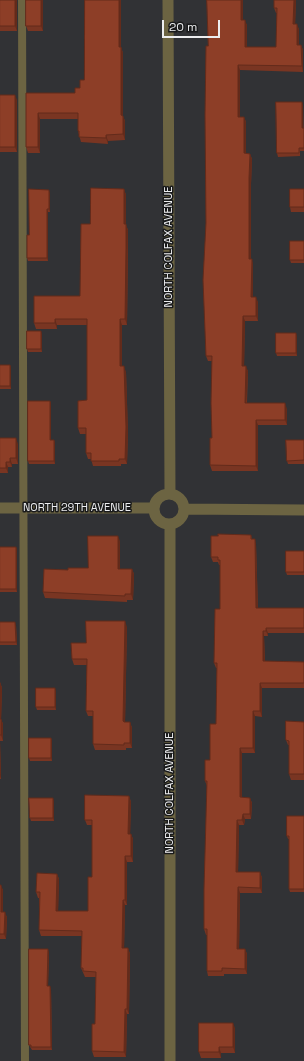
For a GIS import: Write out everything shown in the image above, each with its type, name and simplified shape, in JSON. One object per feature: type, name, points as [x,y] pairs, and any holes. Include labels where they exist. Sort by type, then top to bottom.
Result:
[{"type":"street","name":"NORTH COLFAX AVENUE","points":[[168,0],[170,494]]},
{"type":"street","points":[[170,494],[174,494],[182,500],[184,509],[182,518],[170,524],[160,522],[154,514],[153,508],[160,496],[170,494]]},
{"type":"street","name":"NORTH 29TH AVENUE","points":[[0,508],[153,508]]},
{"type":"street","points":[[184,509],[304,510]]},
{"type":"street","name":"NORTH COLFAX AVENUE","points":[[170,524],[170,1061]]},
{"type":"lane","points":[[22,0],[25,1061]]},
{"type":"building","points":[[0,0],[15,0],[15,26],[0,26]]},
{"type":"building","points":[[26,0],[41,0],[41,26],[26,26]]},
{"type":"building","points":[[85,0],[119,0],[121,115],[123,116],[123,134],[106,135],[106,138],[79,137],[78,113],[38,113],[38,147],[26,147],[26,93],[75,93],[75,88],[80,88],[80,80],[84,80]]},
{"type":"building","points":[[207,0],[241,0],[241,20],[245,20],[245,47],[276,47],[277,8],[274,8],[274,0],[294,0],[293,24],[297,24],[297,45],[301,45],[302,66],[238,65],[238,117],[244,117],[244,153],[250,154],[249,259],[252,259],[251,297],[256,297],[256,316],[243,316],[242,366],[246,366],[245,403],[285,403],[285,420],[256,420],[256,466],[210,465],[210,438],[212,438],[212,356],[206,356],[203,280],[206,223],[205,115],[206,46],[208,46]]},
{"type":"building","points":[[0,95],[15,95],[15,147],[0,147]]},
{"type":"building","points":[[276,102],[302,102],[304,148],[299,148],[299,153],[277,153]]},
{"type":"building","points":[[91,188],[124,189],[124,224],[126,224],[125,319],[120,319],[120,366],[124,366],[126,427],[125,459],[119,459],[119,461],[91,461],[91,453],[86,453],[86,428],[78,428],[78,401],[87,400],[87,319],[55,319],[55,323],[34,323],[34,296],[80,296],[81,224],[90,224]]},
{"type":"building","points":[[29,189],[49,190],[49,209],[47,209],[47,258],[27,258],[27,235],[29,235]]},
{"type":"building","points":[[290,189],[304,189],[304,207],[290,207]]},
{"type":"building","points":[[290,241],[304,241],[304,260],[290,260]]},
{"type":"building","points":[[27,331],[41,331],[41,349],[27,349]]},
{"type":"building","points":[[276,333],[296,333],[296,353],[276,353]]},
{"type":"building","points":[[0,365],[10,365],[10,386],[0,386]]},
{"type":"building","points":[[28,401],[50,401],[50,440],[54,440],[54,461],[28,461]]},
{"type":"building","points":[[0,438],[16,438],[16,458],[10,458],[10,462],[6,462],[6,468],[0,468]]},
{"type":"building","points":[[286,440],[304,440],[304,460],[287,461]]},
{"type":"building","points":[[218,534],[251,535],[251,539],[255,539],[256,608],[304,608],[304,628],[266,628],[266,631],[263,631],[263,661],[304,662],[304,683],[260,683],[260,711],[253,711],[253,748],[240,748],[240,797],[250,798],[250,814],[243,814],[242,820],[237,820],[236,872],[260,872],[260,888],[238,887],[237,949],[245,949],[245,969],[222,968],[222,971],[207,971],[207,929],[204,929],[207,781],[205,781],[205,760],[210,760],[210,724],[216,724],[217,663],[214,663],[215,609],[220,609],[220,560],[218,560],[218,557],[211,557],[211,536],[218,536]]},
{"type":"building","points":[[88,536],[118,536],[118,569],[132,569],[131,594],[125,594],[125,596],[43,592],[44,569],[68,570],[68,568],[88,568]]},
{"type":"building","points":[[0,547],[16,547],[16,589],[0,589]]},
{"type":"building","points":[[286,551],[304,551],[304,572],[286,572]]},
{"type":"building","points":[[86,621],[125,621],[123,721],[130,722],[130,743],[124,743],[124,745],[93,744],[93,711],[86,711],[87,659],[72,659],[71,643],[86,643]]},
{"type":"building","points":[[0,622],[15,622],[16,642],[0,642]]},
{"type":"building","points":[[36,688],[55,688],[55,707],[36,707]]},
{"type":"building","points":[[1,719],[1,735],[0,735]]},
{"type":"building","points":[[286,721],[304,722],[304,774],[289,774],[289,741],[286,740]]},
{"type":"building","points":[[29,738],[51,738],[51,758],[29,758]]},
{"type":"building","points":[[85,795],[129,796],[128,834],[131,834],[131,856],[125,856],[125,900],[123,900],[122,948],[128,948],[127,1009],[125,1009],[124,1052],[92,1051],[92,1024],[95,1024],[96,972],[83,971],[83,968],[81,968],[82,931],[39,930],[40,892],[36,892],[37,873],[57,874],[56,911],[88,911],[88,877],[92,877],[92,820],[85,820]]},
{"type":"building","points":[[29,798],[53,798],[53,818],[30,818]]},
{"type":"building","points":[[287,816],[304,816],[304,889],[289,889],[289,836],[287,836]]},
{"type":"building","points":[[0,885],[1,912],[5,912],[4,934],[0,934]]},
{"type":"building","points":[[29,949],[48,949],[47,986],[50,986],[51,1047],[31,1047],[31,1045],[29,1045]]},
{"type":"building","points":[[199,1023],[233,1023],[233,1047],[219,1047],[219,1052],[199,1052]]}]
